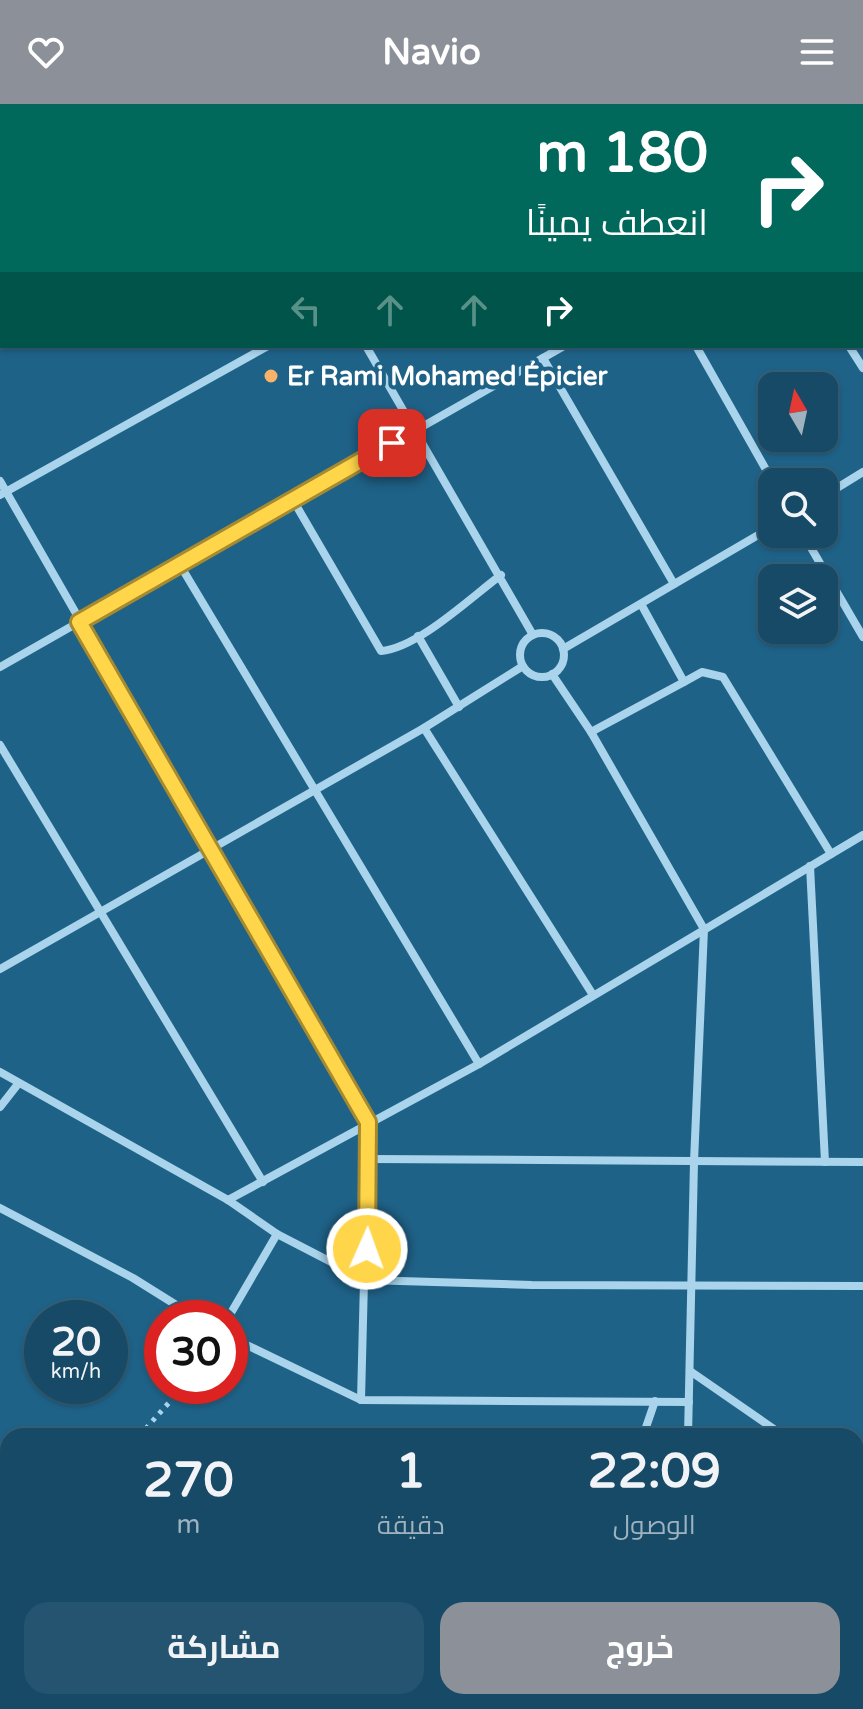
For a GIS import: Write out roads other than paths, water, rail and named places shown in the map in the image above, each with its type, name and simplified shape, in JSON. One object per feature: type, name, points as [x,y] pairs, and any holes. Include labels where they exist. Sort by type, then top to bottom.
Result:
[{"type":"street","points":[[3,493],[264,348]]},
{"type":"street","points":[[367,348],[417,429],[533,635]]},
{"type":"street","points":[[0,667],[560,348]]},
{"type":"street","points":[[697,348],[765,468]]},
{"type":"street","points":[[850,348],[863,368]]},
{"type":"street","points":[[543,358],[674,584]]},
{"type":"street","points":[[838,487],[863,472]]},
{"type":"street","points":[[0,481],[3,493],[368,1122],[361,1400]]},
{"type":"street","points":[[293,500],[381,651],[391,650],[418,636],[501,575]]},
{"type":"street","points":[[563,649],[758,535]]},
{"type":"street","points":[[811,548],[863,637]]},
{"type":"street","points":[[180,565],[479,1064]]},
{"type":"street","points":[[641,604],[684,682]]},
{"type":"street","points":[[533,635],[552,635],[563,649],[562,664],[552,674],[531,674],[523,666],[521,648],[533,635]]},
{"type":"street","points":[[418,636],[459,707]]},
{"type":"street","points":[[0,969],[100,915],[424,728],[523,666]]},
{"type":"street","points":[[591,732],[702,672],[723,677],[831,854]]},
{"type":"street","points":[[552,674],[591,732],[704,929],[694,1162],[688,1428]]},
{"type":"street","points":[[424,728],[593,995]]},
{"type":"street","points":[[0,745],[263,1182]]},
{"type":"street","points":[[228,1200],[479,1064],[863,835]]},
{"type":"street","points":[[810,866],[825,1162]]},
{"type":"street","points":[[0,1072],[228,1200],[277,1234],[366,1280],[863,1286]]},
{"type":"street","points":[[0,1107],[18,1084]]},
{"type":"street","points":[[369,1159],[863,1162]]},
{"type":"street","points":[[0,1208],[133,1278],[168,1300]]},
{"type":"street","points":[[238,1300],[277,1234]]},
{"type":"street","points":[[248,1346],[361,1400],[689,1402]]},
{"type":"street","points":[[690,1371],[772,1428]]},
{"type":"street","points":[[646,1428],[655,1401]]},
{"type":"place","name":"Er Rami Mohamed Épicier","points":[[271,376]]}]
